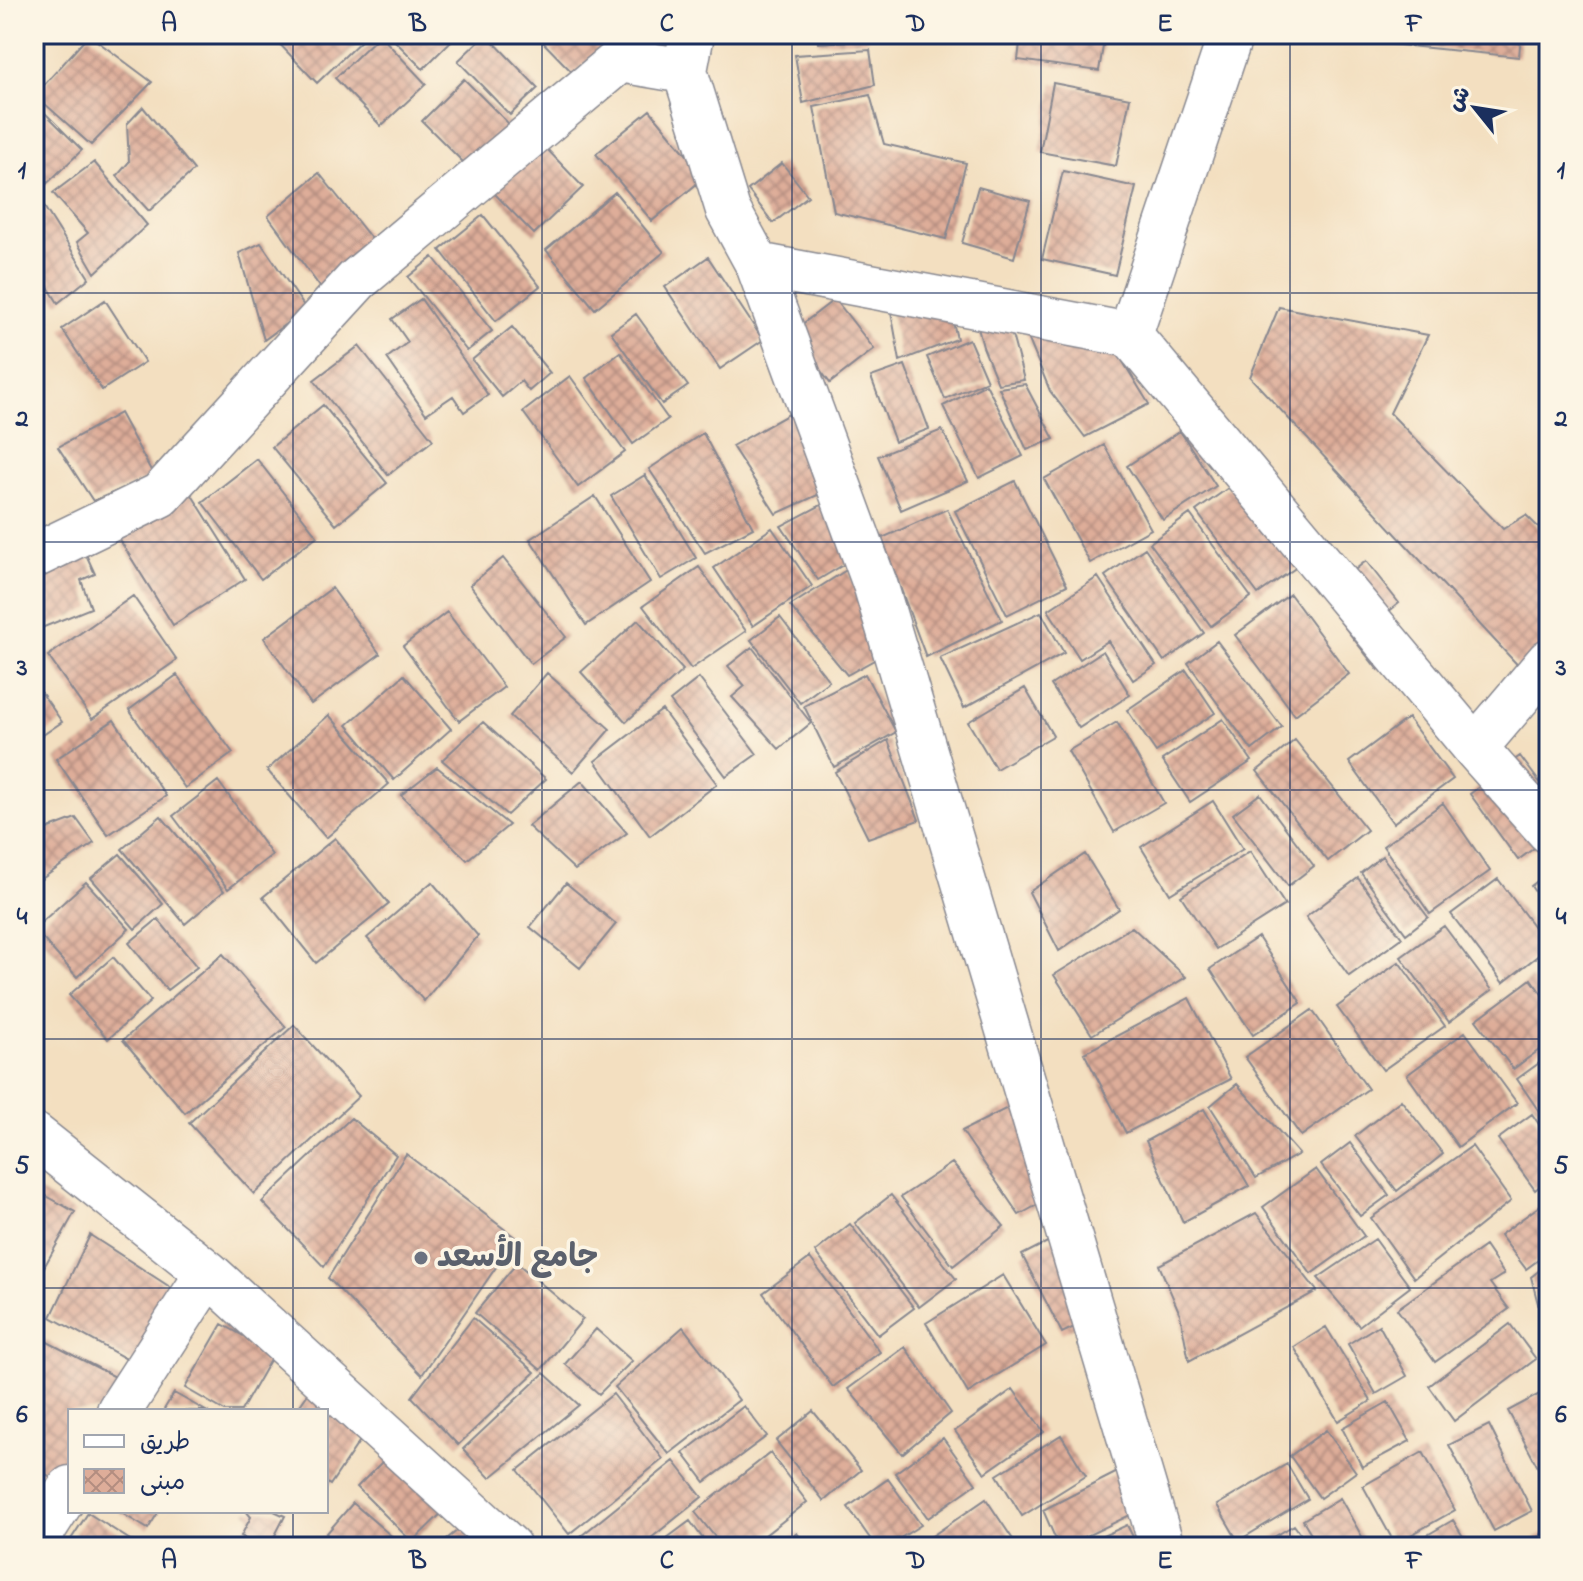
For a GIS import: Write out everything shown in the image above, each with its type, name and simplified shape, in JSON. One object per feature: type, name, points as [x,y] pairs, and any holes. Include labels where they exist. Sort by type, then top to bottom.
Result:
[{"type":"street","points":[[1130,335],[1231,34]]},
{"type":"street","points":[[34,556],[160,495],[357,280],[620,60],[688,52],[728,210],[758,265],[876,587],[1162,1547]]},
{"type":"street","points":[[758,265],[1130,335],[1475,748],[1549,831]]},
{"type":"street","points":[[1475,748],[1549,661]]},
{"type":"street","points":[[34,1135],[208,1273],[509,1547]]},
{"type":"street","points":[[120,1409],[208,1273]]},
{"type":"street","points":[[34,1544],[68,1491]]},
{"type":"building","points":[[368,34],[317,83],[272,36]]},
{"type":"building","points":[[388,34],[458,34],[423,69]]},
{"type":"building","points":[[486,34],[538,88],[510,115],[458,61]]},
{"type":"building","points":[[535,34],[608,34],[612,38],[574,74]]},
{"type":"building","points":[[818,34],[867,34],[868,40],[818,43]]},
{"type":"building","points":[[1021,34],[1105,34],[1099,71],[1018,60]]},
{"type":"building","points":[[1331,34],[1521,34],[1519,57],[1330,38]]},
{"type":"building","points":[[89,35],[152,82],[91,145],[35,95]]},
{"type":"building","points":[[380,35],[426,84],[381,126],[335,78]]},
{"type":"building","points":[[870,50],[875,85],[803,103],[795,55]]},
{"type":"building","points":[[464,79],[516,131],[474,173],[422,121]]},
{"type":"building","points":[[1053,83],[1130,98],[1116,166],[1040,152]]},
{"type":"building","points":[[870,95],[884,144],[966,163],[946,239],[834,212],[814,107]]},
{"type":"building","points":[[34,102],[82,150],[34,196]]},
{"type":"building","points":[[143,107],[194,170],[149,211],[117,176],[129,162],[127,124]]},
{"type":"building","points":[[650,110],[705,177],[652,221],[596,154]]},
{"type":"building","points":[[544,146],[583,187],[534,234],[494,193]]},
{"type":"building","points":[[94,162],[147,225],[95,273],[77,242],[88,233],[53,193]]},
{"type":"building","points":[[782,163],[808,196],[773,223],[748,190]]},
{"type":"building","points":[[1063,171],[1136,187],[1115,275],[1042,259]]},
{"type":"building","points":[[319,173],[377,246],[326,295],[268,216]]},
{"type":"building","points":[[978,187],[1030,201],[1014,258],[962,243]]},
{"type":"building","points":[[615,192],[664,252],[595,309],[546,250]]},
{"type":"building","points":[[43,205],[89,278],[58,303],[34,264],[34,211]]},
{"type":"building","points":[[483,215],[540,286],[496,321],[440,250]]},
{"type":"building","points":[[261,243],[306,309],[264,340],[239,253]]},
{"type":"building","points":[[433,257],[492,331],[467,351],[408,277]]},
{"type":"building","points":[[708,257],[763,340],[720,369],[665,287]]},
{"type":"building","points":[[888,295],[949,305],[957,339],[900,361]]},
{"type":"building","points":[[421,299],[488,395],[464,412],[453,396],[426,414],[387,358],[408,342],[392,319]]},
{"type":"building","points":[[835,299],[874,349],[830,383],[792,332]]},
{"type":"building","points":[[105,300],[145,362],[102,390],[62,329]]},
{"type":"building","points":[[1279,307],[1428,335],[1390,413],[1503,529],[1526,515],[1549,538],[1549,651],[1525,673],[1250,377]]},
{"type":"building","points":[[636,314],[688,386],[662,404],[611,332]]},
{"type":"building","points":[[976,320],[1008,320],[1024,380],[998,384]]},
{"type":"building","points":[[512,327],[550,373],[529,391],[521,381],[502,397],[472,360]]},
{"type":"building","points":[[1024,328],[1097,339],[1120,357],[1149,404],[1085,437],[1050,391]]},
{"type":"building","points":[[969,339],[987,381],[945,399],[927,357]]},
{"type":"building","points":[[359,346],[433,440],[388,475],[314,380]]},
{"type":"building","points":[[620,352],[668,419],[633,444],[586,378]]},
{"type":"building","points":[[905,365],[929,429],[895,442],[871,377]]},
{"type":"building","points":[[570,376],[625,452],[578,487],[523,412]]},
{"type":"building","points":[[986,384],[1023,456],[979,478],[943,406]]},
{"type":"building","points":[[1025,384],[1054,439],[1027,450],[999,388]]},
{"type":"building","points":[[823,395],[855,478],[776,514],[732,446]]},
{"type":"building","points":[[323,405],[387,483],[336,525],[272,447]]},
{"type":"building","points":[[120,413],[154,476],[93,501],[58,447]]},
{"type":"building","points":[[942,430],[968,481],[901,510],[878,456]]},
{"type":"building","points":[[1180,431],[1216,486],[1163,520],[1127,466]]},
{"type":"building","points":[[703,433],[753,528],[705,553],[649,469]]},
{"type":"building","points":[[1104,445],[1151,529],[1090,563],[1044,479]]},
{"type":"building","points":[[257,459],[317,536],[261,579],[202,502]]},
{"type":"building","points":[[645,475],[696,558],[661,579],[611,496]]},
{"type":"building","points":[[1015,481],[1067,585],[1007,615],[955,511]]},
{"type":"building","points":[[1238,481],[1317,553],[1258,594],[1196,511]]},
{"type":"building","points":[[852,489],[863,553],[818,580],[781,526]]},
{"type":"building","points":[[190,492],[245,579],[173,625],[118,537]]},
{"type":"building","points":[[595,496],[650,582],[586,625],[530,539]]},
{"type":"building","points":[[947,509],[1002,620],[926,657],[882,538]]},
{"type":"building","points":[[1190,514],[1251,597],[1211,626],[1150,543]]},
{"type":"building","points":[[772,528],[812,586],[753,626],[714,568]]},
{"type":"building","points":[[1145,548],[1204,633],[1164,661],[1105,576]]},
{"type":"building","points":[[84,550],[95,574],[81,580],[91,608],[34,631],[34,563]]},
{"type":"building","points":[[503,558],[566,637],[531,664],[470,585]]},
{"type":"building","points":[[1366,561],[1399,603],[1382,617],[1406,647],[1378,670],[1321,597]]},
{"type":"building","points":[[699,567],[746,631],[691,669],[643,606]]},
{"type":"building","points":[[848,569],[883,655],[847,675],[790,606]]},
{"type":"building","points":[[1098,577],[1156,665],[1133,680],[1108,641],[1080,659],[1048,610]]},
{"type":"building","points":[[332,588],[380,654],[311,704],[264,638]]},
{"type":"building","points":[[1290,594],[1349,674],[1295,715],[1235,635]]},
{"type":"building","points":[[133,596],[177,660],[92,719],[48,656]]},
{"type":"building","points":[[447,612],[504,687],[459,721],[403,646]]},
{"type":"building","points":[[1041,612],[1064,653],[964,708],[940,658]]},
{"type":"building","points":[[780,617],[829,681],[800,703],[751,640]]},
{"type":"building","points":[[638,620],[683,670],[626,722],[581,672]]},
{"type":"building","points":[[1217,641],[1282,727],[1252,750],[1188,663]]},
{"type":"building","points":[[752,647],[811,723],[779,749],[732,697],[745,686],[728,666]]},
{"type":"building","points":[[1103,651],[1130,695],[1079,728],[1051,685]]},
{"type":"building","points":[[1186,670],[1215,713],[1156,752],[1127,710]]},
{"type":"building","points":[[547,673],[610,729],[573,772],[510,716]]},
{"type":"building","points":[[865,674],[896,732],[834,767],[804,706]]},
{"type":"building","points":[[177,675],[233,753],[185,788],[129,710]]},
{"type":"building","points":[[404,675],[451,729],[394,780],[347,725]]},
{"type":"building","points":[[699,678],[757,754],[726,776],[670,701]]},
{"type":"building","points":[[34,682],[62,722],[34,741]]},
{"type":"building","points":[[1025,688],[1053,736],[996,769],[968,722]]},
{"type":"building","points":[[662,710],[717,784],[650,836],[595,761]]},
{"type":"building","points":[[329,715],[389,784],[326,838],[267,770]]},
{"type":"building","points":[[1408,718],[1453,779],[1393,823],[1349,762]]},
{"type":"building","points":[[1223,719],[1252,761],[1190,802],[1162,760]]},
{"type":"building","points":[[114,720],[166,796],[108,835],[56,759]]},
{"type":"building","points":[[483,722],[546,779],[507,815],[442,760]]},
{"type":"building","points":[[1117,722],[1164,803],[1114,832],[1068,751]]},
{"type":"building","points":[[888,740],[919,820],[868,838],[835,772]]},
{"type":"building","points":[[1295,740],[1367,830],[1328,861],[1257,771]]},
{"type":"building","points":[[1520,756],[1549,795],[1549,837],[1518,860],[1470,794]]},
{"type":"building","points":[[437,767],[509,825],[467,860],[401,795]]},
{"type":"building","points":[[218,781],[272,855],[228,889],[173,816]]},
{"type":"building","points":[[582,781],[627,833],[575,870],[528,826]]},
{"type":"building","points":[[1260,794],[1314,866],[1288,886],[1233,814]]},
{"type":"building","points":[[1213,801],[1243,849],[1170,894],[1141,847]]},
{"type":"building","points":[[1443,803],[1490,871],[1430,914],[1383,846]]},
{"type":"building","points":[[161,816],[224,891],[185,924],[122,849]]},
{"type":"building","points":[[76,818],[94,843],[34,884],[34,834]]},
{"type":"building","points":[[335,838],[389,904],[316,963],[263,897]]},
{"type":"building","points":[[1250,851],[1285,905],[1216,949],[1181,896]]},
{"type":"building","points":[[120,854],[163,904],[135,929],[91,878]]},
{"type":"building","points":[[1085,854],[1119,909],[1059,951],[1029,892]]},
{"type":"building","points":[[1382,856],[1428,917],[1406,934],[1361,873]]},
{"type":"building","points":[[1549,872],[1549,904],[1545,907],[1531,886]]},
{"type":"building","points":[[1358,878],[1402,938],[1349,976],[1306,917]]},
{"type":"building","points":[[1498,879],[1549,947],[1503,983],[1451,914]]},
{"type":"building","points":[[86,882],[129,929],[77,977],[34,929]]},
{"type":"building","points":[[432,882],[478,936],[424,1001],[367,938]]},
{"type":"building","points":[[566,883],[616,924],[580,968],[530,927]]},
{"type":"building","points":[[158,919],[197,967],[167,990],[129,943]]},
{"type":"building","points":[[1444,926],[1492,990],[1449,1022],[1401,957]]},
{"type":"building","points":[[1132,927],[1186,977],[1092,1035],[1054,975]]},
{"type":"building","points":[[1258,937],[1301,1003],[1253,1035],[1210,969]]},
{"type":"building","points":[[223,954],[286,1027],[185,1113],[123,1040]]},
{"type":"building","points":[[113,957],[151,1001],[108,1039],[69,995]]},
{"type":"building","points":[[1399,962],[1445,1026],[1383,1070],[1337,1007]]},
{"type":"building","points":[[1531,979],[1549,1004],[1549,1043],[1513,1069],[1476,1020]]},
{"type":"building","points":[[1189,998],[1231,1079],[1126,1133],[1084,1053]]},
{"type":"building","points":[[1312,1010],[1368,1089],[1301,1136],[1245,1057]]},
{"type":"building","points":[[294,1025],[359,1096],[254,1194],[189,1123]]},
{"type":"building","points":[[1465,1032],[1517,1103],[1458,1147],[1407,1075]]},
{"type":"building","points":[[1549,1056],[1549,1126],[1517,1079]]},
{"type":"building","points":[[1237,1084],[1299,1154],[1256,1178],[1210,1106]]},
{"type":"building","points":[[1031,1096],[1066,1189],[1019,1215],[962,1131]]},
{"type":"building","points":[[1401,1100],[1443,1154],[1397,1191],[1355,1136]]},
{"type":"building","points":[[1204,1109],[1249,1186],[1183,1222],[1146,1141]]},
{"type":"building","points":[[1532,1114],[1549,1139],[1549,1179],[1535,1190],[1498,1139]]},
{"type":"building","points":[[351,1118],[396,1155],[324,1267],[262,1202]]},
{"type":"building","points":[[1350,1143],[1389,1195],[1360,1216],[1321,1165]]},
{"type":"building","points":[[1472,1146],[1511,1201],[1414,1278],[1371,1218]]},
{"type":"building","name":"جامع الأسعد","points":[[406,1154],[516,1238],[422,1375],[328,1278]]},
{"type":"building","points":[[952,1163],[1004,1226],[953,1266],[901,1197]]},
{"type":"building","points":[[1316,1169],[1364,1236],[1311,1274],[1263,1207]]},
{"type":"building","points":[[34,1189],[75,1212],[34,1285]]},
{"type":"building","points":[[891,1195],[956,1279],[919,1307],[855,1223]]},
{"type":"building","points":[[1549,1199],[1549,1252],[1526,1269],[1500,1235]]},
{"type":"building","points":[[1256,1213],[1317,1291],[1189,1361],[1180,1314],[1159,1265]]},
{"type":"building","points":[[850,1224],[914,1308],[878,1335],[815,1252]]},
{"type":"building","points":[[1071,1230],[1097,1316],[1062,1333],[1022,1255]]},
{"type":"building","points":[[90,1235],[187,1298],[150,1372],[51,1317]]},
{"type":"building","points":[[1375,1239],[1410,1287],[1359,1326],[1318,1278]]},
{"type":"building","points":[[1485,1246],[1504,1274],[1490,1283],[1509,1309],[1435,1362],[1397,1309]]},
{"type":"building","points":[[810,1258],[880,1352],[833,1387],[763,1293]]},
{"type":"building","points":[[517,1263],[583,1319],[541,1370],[475,1313]]},
{"type":"building","points":[[1549,1263],[1549,1331],[1543,1323],[1531,1277]]},
{"type":"building","points":[[1003,1275],[1046,1345],[968,1393],[926,1323]]},
{"type":"building","points":[[473,1318],[535,1372],[458,1445],[412,1397]]},
{"type":"building","points":[[222,1324],[274,1353],[242,1409],[222,1409],[185,1388]]},
{"type":"building","points":[[1510,1324],[1536,1359],[1454,1421],[1429,1386]]},
{"type":"building","points":[[1379,1325],[1407,1376],[1376,1394],[1348,1344]]},
{"type":"building","points":[[683,1327],[739,1400],[669,1454],[615,1387]]},
{"type":"building","points":[[1326,1327],[1371,1401],[1338,1421],[1294,1347]]},
{"type":"building","points":[[596,1329],[632,1361],[599,1394],[565,1364]]},
{"type":"building","points":[[34,1335],[129,1384],[116,1409],[68,1409],[68,1486],[34,1468]]},
{"type":"building","points":[[905,1347],[951,1413],[902,1454],[848,1389]]},
{"type":"building","points":[[544,1373],[579,1405],[490,1478],[463,1449]]},
{"type":"building","points":[[1013,1389],[1044,1432],[985,1473],[955,1431]]},
{"type":"building","points":[[1549,1389],[1549,1488],[1508,1411]]},
{"type":"building","points":[[310,1391],[367,1430],[330,1485],[328,1409],[297,1409]]},
{"type":"building","points":[[174,1393],[202,1409],[164,1409]]},
{"type":"building","points":[[613,1394],[663,1459],[569,1534],[518,1470]]},
{"type":"building","points":[[1388,1402],[1410,1441],[1362,1467],[1342,1428]]},
{"type":"building","points":[[744,1406],[767,1436],[705,1482],[683,1453]]},
{"type":"building","points":[[813,1411],[861,1470],[824,1501],[776,1441]]},
{"type":"building","points":[[1489,1425],[1532,1511],[1494,1531],[1449,1445]]},
{"type":"building","points":[[1326,1430],[1356,1472],[1320,1498],[1290,1456]]},
{"type":"building","points":[[1061,1435],[1086,1476],[1022,1516],[997,1475]]},
{"type":"building","points":[[943,1438],[976,1484],[928,1518],[895,1473]]},
{"type":"building","points":[[393,1451],[448,1507],[412,1542],[357,1487]]},
{"type":"building","points":[[1423,1452],[1455,1510],[1395,1544],[1363,1486]]},
{"type":"building","points":[[770,1453],[807,1502],[750,1547],[723,1547],[695,1512]]},
{"type":"building","points":[[1141,1460],[1155,1503],[1059,1547],[1043,1510]]},
{"type":"building","points":[[674,1461],[702,1497],[640,1547],[590,1547],[581,1536]]},
{"type":"building","points":[[1287,1464],[1308,1499],[1238,1541],[1217,1505]]},
{"type":"building","points":[[888,1479],[921,1525],[886,1547],[876,1547],[848,1507]]},
{"type":"building","points":[[1340,1498],[1368,1547],[1319,1547],[1303,1520]]},
{"type":"building","points":[[986,1499],[1018,1547],[916,1547]]},
{"type":"building","points":[[353,1503],[404,1547],[327,1547],[320,1541]]},
{"type":"building","points":[[88,1513],[141,1547],[66,1547]]},
{"type":"building","points":[[121,1513],[158,1513],[148,1529]]},
{"type":"building","points":[[248,1513],[278,1513],[285,1516],[269,1547],[261,1547],[241,1536],[251,1517]]},
{"type":"building","points":[[1453,1520],[1468,1545],[1465,1547],[1407,1547]]},
{"type":"building","points":[[690,1521],[709,1547],[655,1547]]},
{"type":"building","points":[[468,1522],[489,1547],[437,1547]]},
{"type":"building","points":[[1127,1525],[1138,1547],[1079,1547]]},
{"type":"building","points":[[1294,1525],[1310,1547],[1257,1547]]},
{"type":"building","points":[[1549,1529],[1549,1547],[1523,1547]]},
{"type":"building","points":[[797,1533],[807,1547],[779,1547]]},
{"type":"place","name":"جامع الأسعد","points":[[421,1258]]}]
